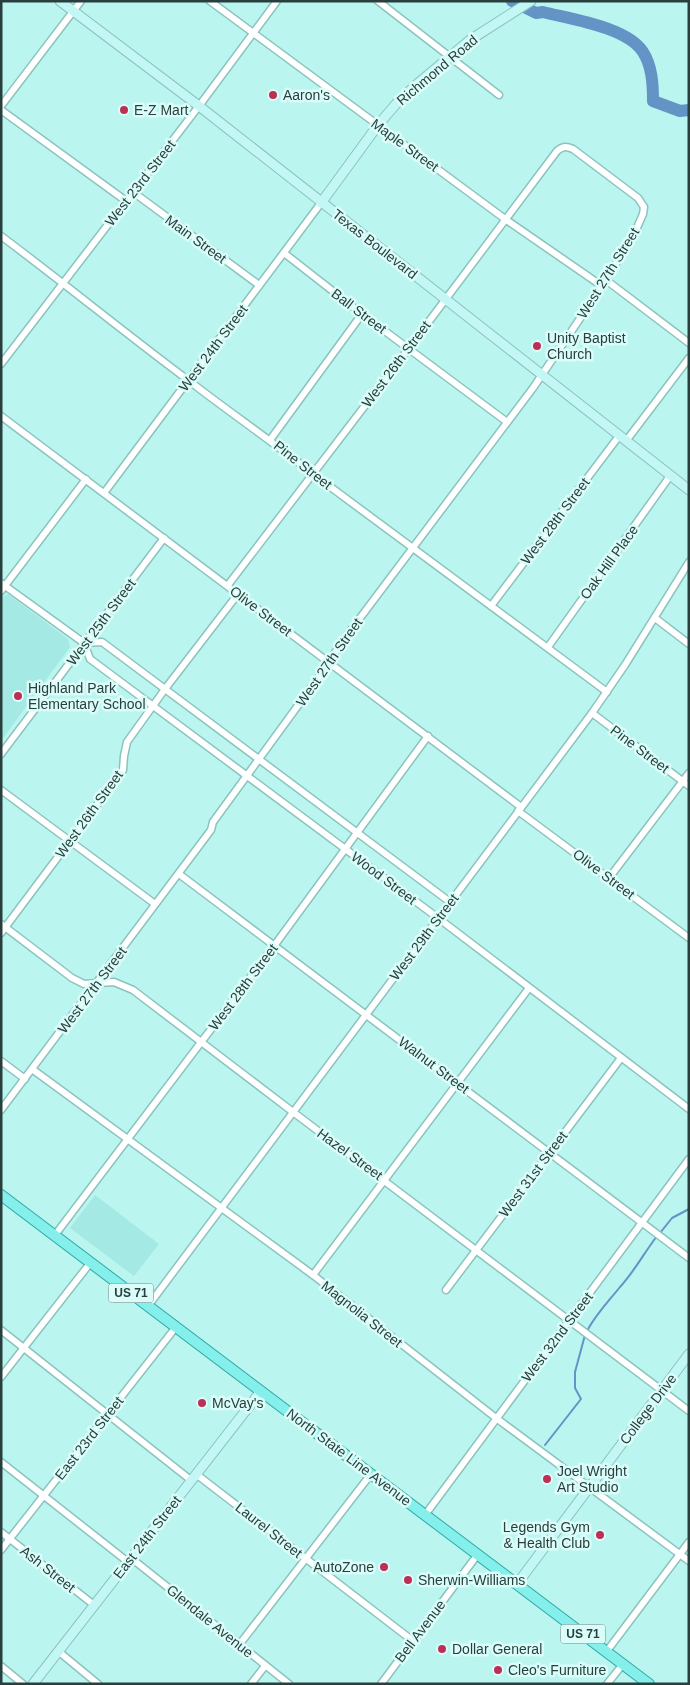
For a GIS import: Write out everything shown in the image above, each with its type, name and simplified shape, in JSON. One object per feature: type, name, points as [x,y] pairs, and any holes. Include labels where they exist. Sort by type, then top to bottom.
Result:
[{"type":"main road","name":"Texas Boulevard","points":[[60,1],[199,106],[689,490]]},
{"type":"main road","name":"Richmond Road","points":[[322,203],[378,125],[416,85],[470,40],[529,2]]},
{"type":"main road","name":"North State Line Avenue","points":[[3,1199],[91,1262],[649,1684]]},
{"type":"main road","name":"College Drive","points":[[517,1584],[689,1354]]},
{"type":"main road","name":"East 24th Street","points":[[33,1684],[262,1391]]},
{"type":"street","points":[[1,106],[80,1]]},
{"type":"street","name":"Maple Street","points":[[210,1],[505,219],[604,283],[689,343]]},
{"type":"street","name":"West 23rd Street","points":[[1,364],[277,1]]},
{"type":"street","points":[[378,1],[499,95]]},
{"type":"street","points":[[1,110],[126,201]]},
{"type":"street","name":"West 26th Street","points":[[228,585],[557,150],[566,146],[573,149],[638,198],[644,208]]},
{"type":"street","name":"Main Street","points":[[133,192],[259,285]]},
{"type":"street","name":"West 24th Street","points":[[104,493],[322,203]]},
{"type":"street","name":"West 27th Street","points":[[1,1110],[179,874],[211,830],[213,822],[329,663],[338,646],[542,374],[604,283],[636,230],[644,208]]},
{"type":"street","name":"Pine Street","points":[[1,236],[64,282],[189,381],[607,692]]},
{"type":"street","name":"Ball Street","points":[[284,253],[362,314],[507,422]]},
{"type":"street","points":[[270,440],[362,314]]},
{"type":"street","name":"West 28th Street","points":[[491,606],[623,438],[689,358]]},
{"type":"street","name":"Olive Street","points":[[1,416],[428,736],[609,878],[689,938]]},
{"type":"street","name":"Oak Hill Place","points":[[548,648],[670,476]]},
{"type":"street","points":[[3,587],[86,479]]},
{"type":"street","name":"West 25th Street","points":[[1,754],[164,538]]},
{"type":"street","name":"West 29th Street","points":[[148,1306],[592,713],[689,562]]},
{"type":"street","name":"Wood Street","points":[[3,587],[84,643],[90,659],[438,918],[689,1109]]},
{"type":"street","name":"West 26th Street","points":[[3,928],[123,770],[127,742],[238,594]]},
{"type":"street","points":[[654,618],[689,644]]},
{"type":"street","name":"Wood Street","points":[[84,643],[102,642],[450,902]]},
{"type":"street","name":"Pine Street","points":[[592,713],[689,786]]},
{"type":"street","name":"West 28th Street","points":[[55,1235],[274,946],[344,848],[428,736]]},
{"type":"street","points":[[609,878],[689,773]]},
{"type":"street","points":[[1,790],[155,904]]},
{"type":"street","name":"Walnut Street","points":[[179,874],[689,1258]]},
{"type":"street","name":"Hazel Street","points":[[3,928],[72,978],[84,984],[114,982],[133,990],[689,1411]]},
{"type":"street","points":[[313,1276],[529,988]]},
{"type":"street","name":"West 31st Street","points":[[446,1290],[621,1058]]},
{"type":"street","points":[[1,1061],[25,1079]]},
{"type":"street","name":"Magnolia Street","points":[[32,1069],[313,1276],[496,1418],[689,1561]]},
{"type":"street","name":"West 32nd Street","points":[[425,1514],[689,1159]]},
{"type":"street","points":[[1,1377],[91,1262]]},
{"type":"street","name":"East 23rd Street","points":[[1,1550],[176,1327]]},
{"type":"street","name":"Laurel Street","points":[[1,1330],[108,1414],[306,1559],[413,1641]]},
{"type":"street","name":"Glendale Avenue","points":[[1,1462],[289,1684]]},
{"type":"street","points":[[239,1644],[371,1474]]},
{"type":"street","name":"Ash Street","points":[[1,1532],[94,1605]]},
{"type":"street","points":[[606,1651],[689,1542]]},
{"type":"street","name":"Bell Avenue","points":[[381,1684],[478,1554]]},
{"type":"street","points":[[58,1651],[98,1684]]},
{"type":"street","points":[[608,1684],[623,1664]]},
{"type":"street","points":[[1,1666],[23,1684]]},
{"type":"street","points":[[251,1684],[266,1666]]},
{"type":"shaded area","name":"Highland Park Elementary School","points":[[8,594],[68,639],[70,647],[1,741],[1,598]]},
{"type":"shaded area","points":[[95,1195],[159,1244],[134,1276],[70,1228]]},
{"type":"waterway","points":[[512,1],[536,13],[543,12],[582,21],[624,36],[635,43],[646,57],[651,75],[653,101],[680,111],[689,110]]},
{"type":"waterway","points":[[660,1233],[672,1218],[689,1209]]},
{"type":"waterway","points":[[587,1331],[657,1236]]},
{"type":"waterway","points":[[545,1445],[581,1399],[575,1388],[575,1372],[585,1335]]},
{"type":"place","name":"Aaron's","points":[[273,95]]},
{"type":"place","name":"E-Z Mart","points":[[124,110]]},
{"type":"place","name":"Unity Baptist Church","points":[[537,346]]},
{"type":"place","name":"Highland Park Elementary School","points":[[18,696]]},
{"type":"place","name":"McVay's","points":[[202,1403]]},
{"type":"place","name":"Joel Wright Art Studio","points":[[547,1479]]},
{"type":"place","name":"Legends Gym & Health Club","points":[[600,1535]]},
{"type":"place","name":"AutoZone","points":[[384,1567]]},
{"type":"place","name":"Sherwin-Williams","points":[[408,1580]]},
{"type":"place","name":"Dollar General","points":[[442,1649]]},
{"type":"place","name":"Cleo's Furniture","points":[[498,1670]]}]
